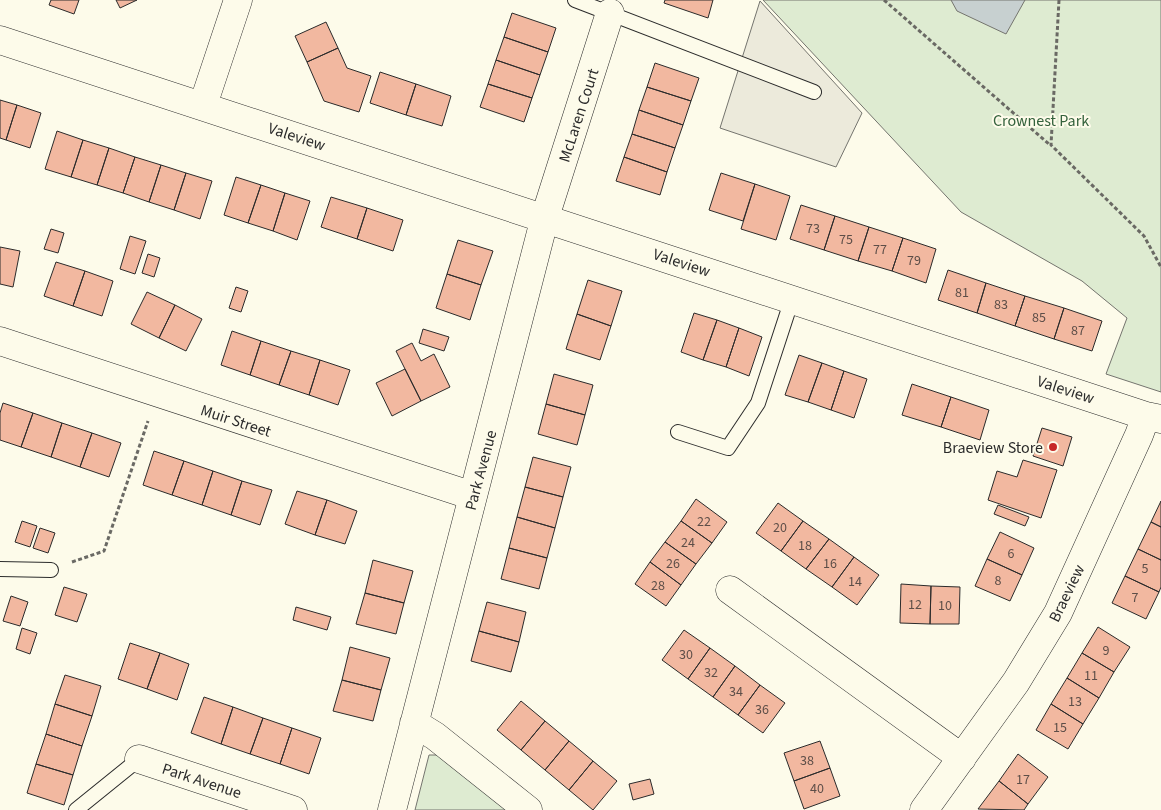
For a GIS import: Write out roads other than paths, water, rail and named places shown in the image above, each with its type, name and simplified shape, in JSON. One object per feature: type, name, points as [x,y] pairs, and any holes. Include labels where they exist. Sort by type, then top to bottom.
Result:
[{"type":"street","points":[[203,105],[238,0]]},
{"type":"street","name":"McLaren Court","points":[[545,218],[610,12]]},
{"type":"street","name":"Valeview","points":[[0,40],[1153,417]]},
{"type":"street","name":"Park Avenue","points":[[392,810],[545,218]]},
{"type":"street","name":"Muir Street","points":[[0,341],[473,496]]},
{"type":"street","name":"Braeview","points":[[924,810],[1016,682],[1058,614],[1139,435],[1153,417]]},
{"type":"street","points":[[730,590],[962,758]]},
{"type":"street","points":[[414,723],[436,736],[528,810]]},
{"type":"street","name":"Park Avenue","points":[[139,759],[293,810]]},
{"type":"lane","points":[[574,0],[610,12],[814,92]]},
{"type":"lane","points":[[678,432],[728,448],[758,403],[792,299]]},
{"type":"lane","points":[[0,569],[51,570]]},
{"type":"lane","points":[[76,810],[139,759]]},
{"type":"place","name":"Braeview Store","points":[[1053,447]]},
{"type":"park label","name":"Crownest Park","points":[[1041,120]]}]
